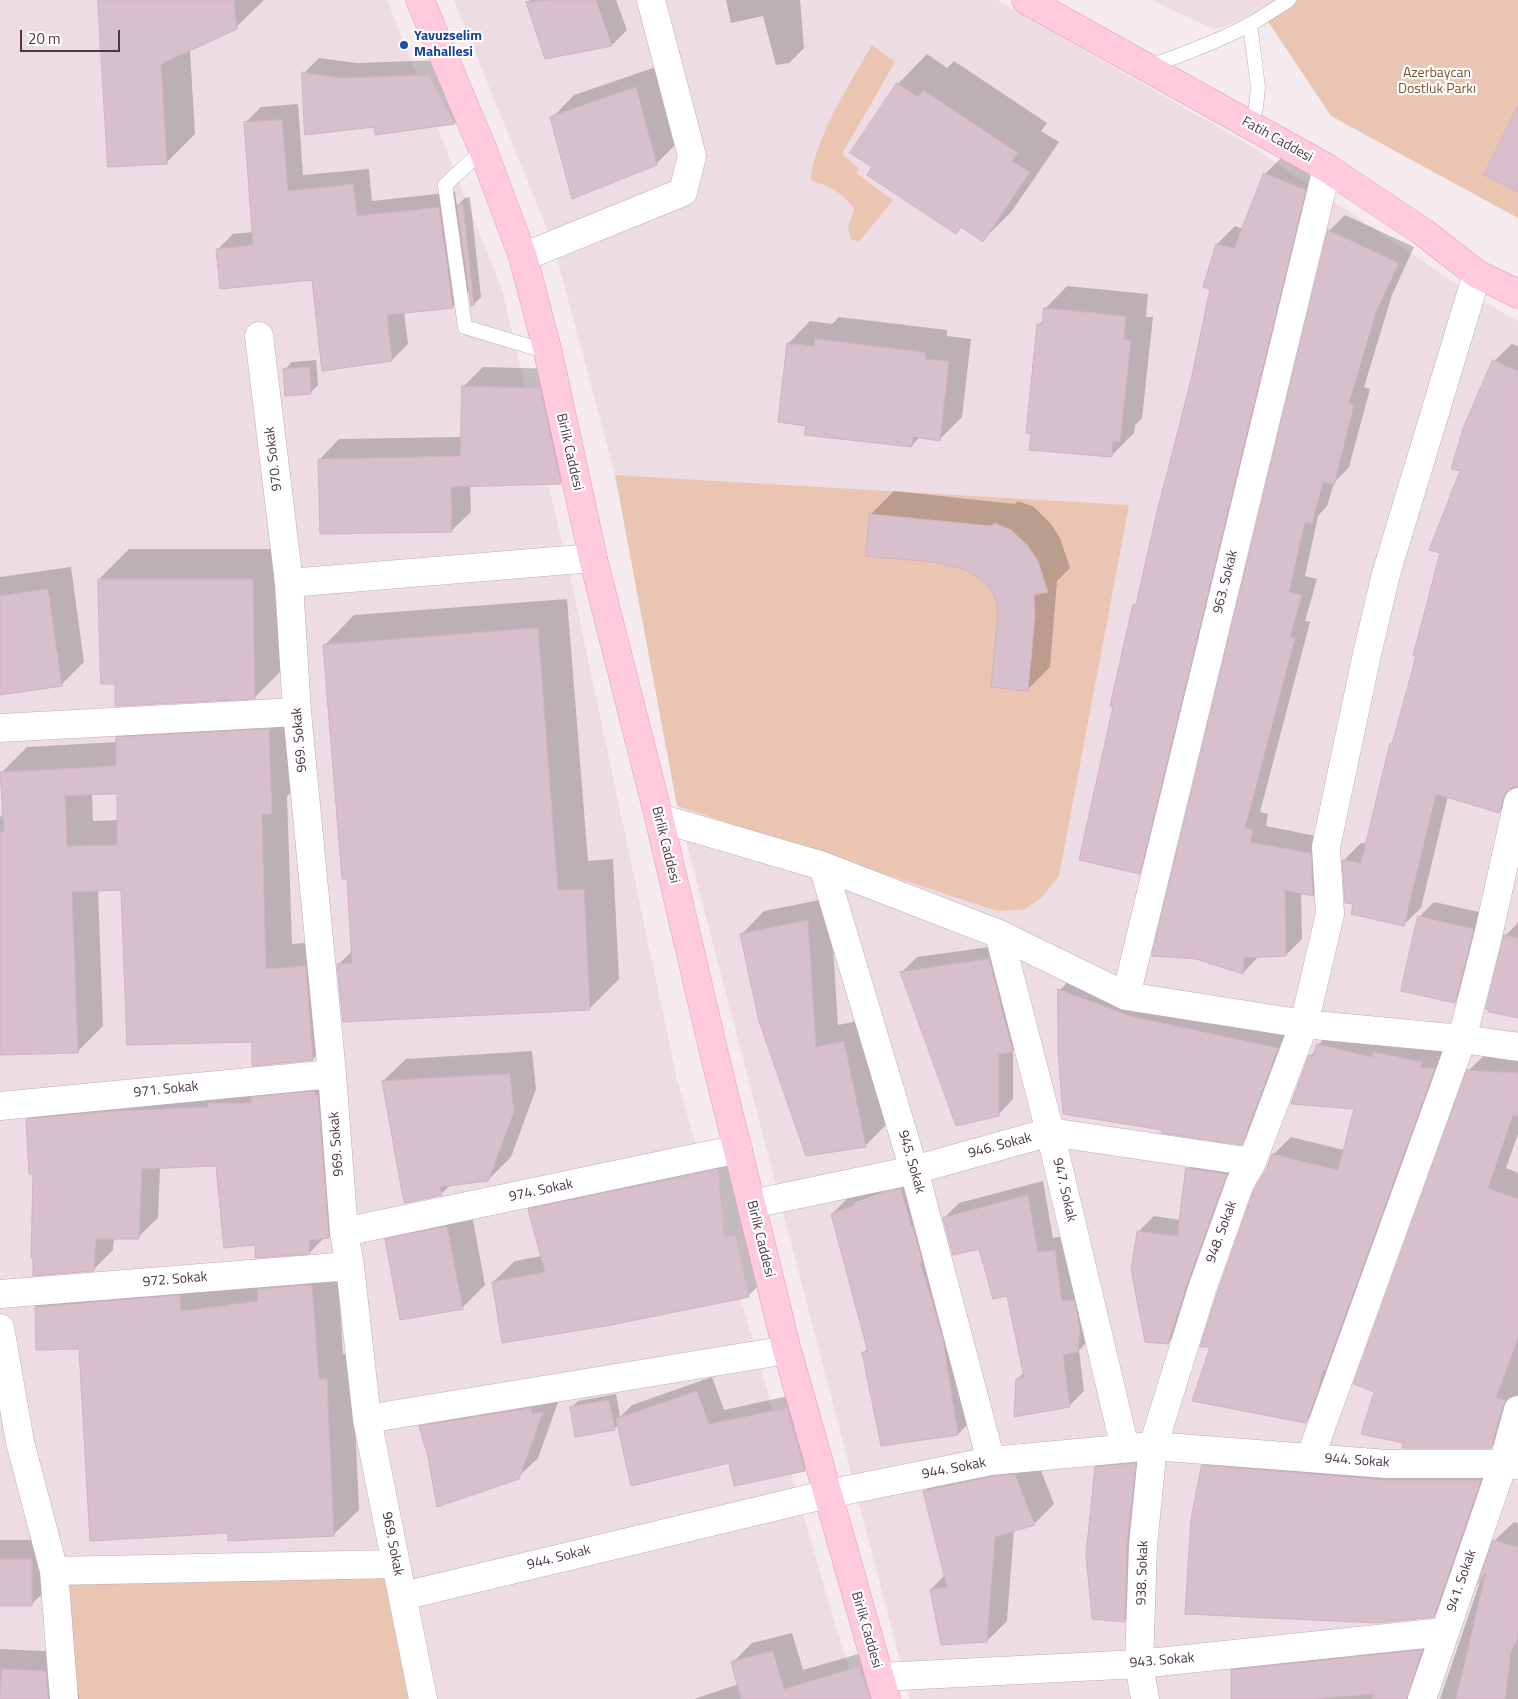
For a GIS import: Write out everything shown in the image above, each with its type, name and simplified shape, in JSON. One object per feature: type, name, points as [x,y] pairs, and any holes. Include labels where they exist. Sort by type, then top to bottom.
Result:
[{"type":"main road","name":"Birlik Caddesi","points":[[420,0],[483,150],[523,257],[548,352],[593,558],[659,818],[787,1350],[883,1688]]},
{"type":"main road","name":"Fatih Caddesi","points":[[1026,0],[1327,168],[1423,232],[1477,274],[1518,294]]},
{"type":"street","points":[[523,257],[683,192],[692,156],[651,0]]},
{"type":"street","name":"963. Sokak","points":[[1126,996],[1327,168]]},
{"type":"street","name":"948. Sokak","points":[[1152,1446],[1202,1288],[1240,1183],[1252,1162],[1304,1024],[1330,914],[1326,847],[1367,654],[1386,574],[1477,274]]},
{"type":"street","name":"970. Sokak","points":[[259,336],[289,583]]},
{"type":"street","points":[[289,583],[593,558]]},
{"type":"street","name":"969. Sokak","points":[[289,583],[297,712],[332,1074],[344,1232],[350,1266],[367,1418],[423,1699]]},
{"type":"street","points":[[0,728],[297,712]]},
{"type":"street","points":[[1310,1458],[1462,1038],[1488,936],[1518,803]]},
{"type":"street","points":[[659,818],[823,866],[999,934],[1126,996],[1304,1024],[1462,1038],[1518,1048]]},
{"type":"street","name":"945. Sokak","points":[[823,866],[914,1170],[991,1461]]},
{"type":"street","name":"947. Sokak","points":[[999,934],[1050,1132],[1125,1448]]},
{"type":"street","name":"971. Sokak","points":[[0,1106],[332,1074]]},
{"type":"street","name":"946. Sokak","points":[[752,1204],[914,1170],[1050,1132],[1252,1162]]},
{"type":"street","name":"974. Sokak","points":[[344,1232],[738,1149]]},
{"type":"street","name":"972. Sokak","points":[[0,1294],[350,1266]]},
{"type":"street","points":[[1,1342],[20,1442],[54,1571],[64,1699]]},
{"type":"street","points":[[367,1418],[787,1350]]},
{"type":"street","name":"941. Sokak","points":[[1422,1699],[1444,1632],[1511,1464],[1518,1410]]},
{"type":"street","name":"944. Sokak","points":[[402,1596],[828,1494],[991,1461],[1152,1446],[1387,1464],[1511,1464]]},
{"type":"street","name":"938. Sokak","points":[[1145,1699],[1140,1664],[1143,1545],[1152,1446]]},
{"type":"street","points":[[54,1571],[396,1564]]},
{"type":"street","name":"943. Sokak","points":[[883,1688],[1140,1664],[1444,1632]]},
{"type":"lane","points":[[1147,67],[1184,54],[1250,24],[1289,0]]},
{"type":"lane","points":[[1250,24],[1258,87],[1256,107],[1251,126]]},
{"type":"lane","points":[[483,150],[445,185],[465,327],[548,352]]},
{"type":"shaded area","points":[[0,0],[387,0],[502,290],[572,584],[677,1079],[858,1699],[0,1699]]},
{"type":"shaded area","points":[[454,0],[997,0],[1251,146],[1482,301],[1518,321],[1518,1699],[910,1699],[677,806],[997,911],[1024,910],[1129,505],[615,475],[554,247]]},
{"type":"shaded area","points":[[1152,0],[1276,0],[1261,11],[1215,30]]},
{"type":"green space","name":"Azerbaycan Dostluk Parkı","points":[[1276,0],[1518,0],[1518,218],[1331,116],[1261,11]]},
{"type":"green space","points":[[872,45],[895,62],[842,154],[859,169],[856,173],[893,200],[859,242],[851,239],[848,229],[854,208],[835,190],[811,181],[813,166],[825,131],[844,93]]},
{"type":"green space","points":[[615,475],[1129,505],[1059,876],[1041,898],[1024,910],[997,911],[677,806]]},
{"type":"green space","points":[[399,1548],[413,1699],[55,1699],[44,1581]]},
{"type":"building","points":[[98,0],[234,0],[237,29],[161,64],[167,164],[108,167]]},
{"type":"building","points":[[596,0],[612,46],[545,59],[526,2]]},
{"type":"building","points":[[302,72],[341,78],[429,75],[455,124],[375,135],[374,127],[305,135]]},
{"type":"building","points":[[897,83],[918,97],[923,90],[1018,153],[1012,161],[1030,172],[983,242],[961,227],[956,234],[867,175],[872,167],[850,153]]},
{"type":"building","points":[[636,87],[657,165],[572,199],[550,117]]},
{"type":"building","points":[[1518,106],[1518,192],[1484,175]]},
{"type":"building","points":[[282,120],[288,191],[353,184],[357,216],[439,207],[453,308],[387,315],[392,361],[322,371],[312,280],[220,289],[216,249],[253,245],[244,122]]},
{"type":"building","points":[[1264,173],[1306,190],[1140,874],[1079,860],[1113,707],[1110,706],[1133,604],[1136,605],[1157,512],[1191,380],[1210,289],[1203,287],[1216,244],[1234,248]]},
{"type":"building","points":[[463,204],[474,305],[471,306],[457,205]]},
{"type":"building","points":[[1328,230],[1399,263],[1376,312],[1349,403],[1354,405],[1334,485],[1323,482],[1312,524],[1305,522],[1289,592],[1302,595],[1290,637],[1295,638],[1245,828],[1253,830],[1250,842],[1311,853],[1313,896],[1285,890],[1286,956],[1244,958],[1243,974],[1196,959],[1152,956],[1152,954]]},
{"type":"building","points":[[1044,308],[1126,316],[1124,339],[1131,340],[1120,442],[1113,441],[1112,457],[1029,450],[1031,434],[1026,433],[1037,324],[1042,324]]},
{"type":"building","points":[[815,339],[925,352],[925,359],[949,361],[940,441],[913,437],[912,447],[804,435],[806,426],[778,422],[787,343],[814,346]]},
{"type":"building","points":[[1493,360],[1518,371],[1518,787],[1513,787],[1506,792],[1499,813],[1436,794],[1404,926],[1351,914],[1353,904],[1345,903],[1342,860],[1361,863],[1390,743],[1392,744],[1416,656],[1413,656],[1440,553],[1429,550],[1460,471],[1451,469],[1464,426]]},
{"type":"building","points":[[310,367],[311,394],[285,396],[283,369]]},
{"type":"building","points":[[462,386],[540,388],[561,484],[451,487],[452,532],[320,534],[318,459],[460,456]]},
{"type":"building","points":[[870,514],[992,526],[994,523],[1011,530],[1028,546],[1038,561],[1048,592],[1034,595],[1035,617],[1028,691],[991,687],[998,614],[993,593],[987,585],[967,570],[933,562],[866,556]]},
{"type":"building","points":[[98,579],[253,579],[255,699],[115,706],[115,684],[101,684]]},
{"type":"building","points":[[48,589],[62,686],[0,695],[0,596]]},
{"type":"building","points":[[538,628],[558,890],[584,889],[590,1010],[343,1022],[337,964],[352,963],[347,879],[342,879],[323,645]]},
{"type":"building","points":[[269,729],[272,814],[262,814],[266,969],[306,966],[313,1060],[252,1066],[252,1042],[127,1045],[121,890],[72,892],[78,1053],[0,1055],[0,832],[4,832],[0,772],[116,766],[116,737]],"holes":[[[117,794],[117,845],[67,846],[65,796]]]},
{"type":"building","points":[[1418,916],[1474,929],[1455,1003],[1401,991]]},
{"type":"building","points":[[808,920],[816,1047],[844,1041],[866,1147],[806,1156],[759,1021],[740,934]]},
{"type":"building","points":[[1504,935],[1518,938],[1518,1018],[1489,1012],[1486,1009]]},
{"type":"building","points":[[989,959],[1013,1052],[999,1054],[999,1116],[956,1126],[900,972]]},
{"type":"building","points":[[1058,989],[1130,1016],[1278,1048],[1242,1145],[1161,1133],[1162,1130],[1063,1114],[1058,1052]]},
{"type":"building","points":[[1317,1044],[1372,1057],[1373,1052],[1423,1062],[1420,1068],[1435,1068],[1325,1371],[1323,1370],[1318,1391],[1306,1423],[1192,1401],[1210,1347],[1200,1347],[1217,1294],[1254,1190],[1266,1170],[1272,1154],[1338,1170],[1354,1109],[1291,1104],[1309,1055],[1313,1056]]},
{"type":"building","points":[[1467,1070],[1518,1073],[1518,1116],[1513,1115],[1488,1188],[1518,1199],[1518,1338],[1496,1398],[1506,1401],[1491,1448],[1402,1448],[1403,1443],[1361,1434],[1374,1392],[1354,1384]]},
{"type":"building","points":[[510,1074],[514,1112],[488,1181],[440,1187],[442,1195],[404,1203],[382,1081]]},
{"type":"building","points":[[315,1091],[315,1095],[318,1095],[329,1238],[309,1240],[310,1254],[255,1258],[255,1245],[224,1248],[216,1166],[142,1169],[139,1239],[96,1239],[94,1271],[33,1276],[33,1258],[31,1258],[33,1174],[29,1174],[26,1119],[113,1111],[208,1107],[208,1103],[251,1103],[251,1097]]},
{"type":"building","points":[[1186,1168],[1227,1174],[1187,1284],[1168,1344],[1145,1342],[1131,1269],[1137,1231],[1177,1236]]},
{"type":"building","points":[[718,1169],[725,1237],[736,1235],[749,1297],[611,1325],[502,1343],[492,1282],[545,1272],[528,1209]]},
{"type":"building","points":[[901,1189],[911,1226],[913,1226],[922,1262],[920,1263],[943,1339],[958,1435],[881,1446],[862,1352],[868,1352],[831,1214],[889,1191]]},
{"type":"building","points":[[1028,1195],[1038,1252],[1055,1250],[1062,1301],[1074,1300],[1080,1327],[1078,1352],[1063,1355],[1070,1407],[1014,1417],[1016,1379],[1024,1377],[1007,1296],[993,1299],[979,1249],[953,1255],[943,1218]]},
{"type":"building","points":[[447,1226],[463,1309],[400,1320],[385,1239]]},
{"type":"building","points":[[312,1285],[319,1379],[327,1379],[334,1536],[228,1541],[228,1533],[90,1541],[79,1349],[36,1350],[35,1307],[180,1295],[181,1311],[258,1301],[257,1289]]},
{"type":"building","points":[[697,1391],[709,1424],[787,1408],[805,1471],[734,1486],[729,1463],[631,1486],[616,1419]]},
{"type":"building","points":[[609,1400],[615,1430],[575,1437],[570,1407]]},
{"type":"building","points":[[531,1408],[532,1414],[543,1412],[519,1479],[437,1507],[428,1457],[419,1426]]},
{"type":"building","points":[[1136,1463],[1127,1543],[1125,1622],[1092,1619],[1086,1555],[1095,1467]]},
{"type":"building","points":[[1202,1465],[1386,1480],[1481,1480],[1434,1617],[1377,1623],[1185,1614],[1191,1519]]},
{"type":"building","points":[[1015,1474],[1035,1525],[995,1537],[987,1642],[941,1645],[930,1589],[947,1587],[923,1491],[993,1476]]},
{"type":"building","points":[[1493,1540],[1518,1547],[1518,1638],[1511,1652],[1505,1699],[1456,1699],[1486,1572],[1478,1584]]},
{"type":"building","points":[[0,1559],[32,1559],[32,1606],[0,1606]]},
{"type":"building","points":[[1422,1650],[1407,1699],[1372,1699],[1373,1694],[1314,1699],[1231,1699],[1231,1670]]},
{"type":"building","points":[[773,1651],[784,1689],[860,1666],[870,1699],[741,1699],[731,1662]]},
{"type":"building","points":[[2,1669],[46,1671],[48,1699],[0,1699]]},
{"type":"place","name":"Yavuzselim Mahallesi","points":[[404,45]]}]
